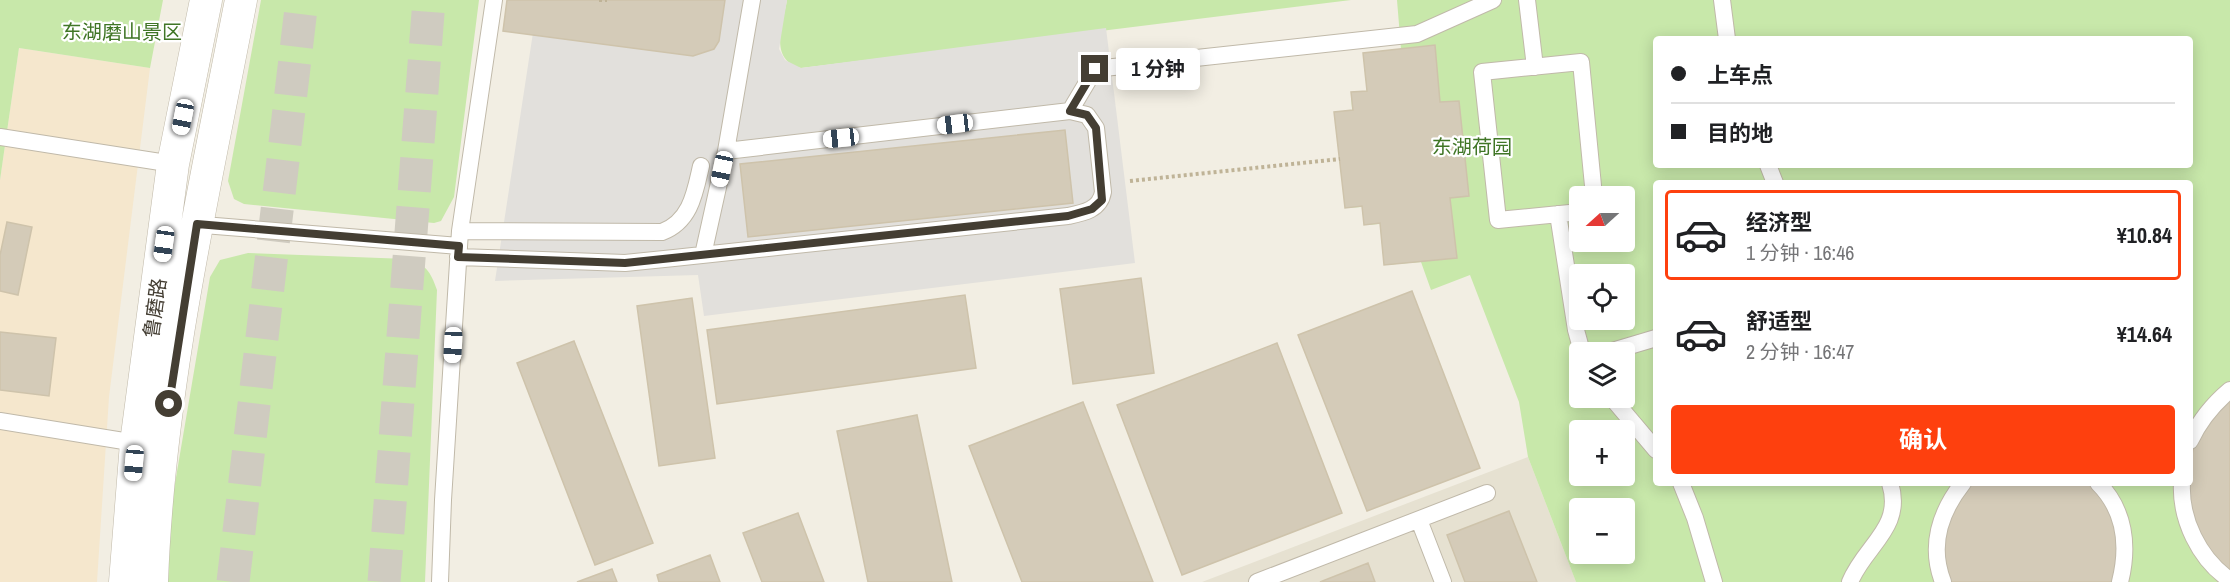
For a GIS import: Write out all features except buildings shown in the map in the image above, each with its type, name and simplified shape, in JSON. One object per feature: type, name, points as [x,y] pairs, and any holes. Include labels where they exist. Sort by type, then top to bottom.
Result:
[{"type":"street","name":"鲁磨路","points":[[125,582],[136,443],[173,164],[206,0]]},
{"type":"street","points":[[152,582],[162,448],[197,224],[242,0]]},
{"type":"lane","points":[[440,582],[459,245],[494,0]]},
{"type":"lane","points":[[703,255],[726,151],[752,0]]},
{"type":"lane","points":[[1070,111],[1095,69],[1417,34],[1493,0]]},
{"type":"lane","points":[[1527,0],[1535,67]]},
{"type":"lane","points":[[1722,0],[1728,36]]},
{"type":"lane","points":[[1569,213],[1498,220],[1482,72],[1581,62],[1593,186]]},
{"type":"lane","points":[[166,222],[459,245],[625,263],[1068,216],[1086,212],[1102,200],[1096,128],[1087,115],[1070,111],[726,151]]},
{"type":"lane","points":[[0,137],[173,164]]},
{"type":"lane","points":[[459,245],[662,232],[678,223],[688,211],[693,201],[701,166]]},
{"type":"lane","points":[[1558,214],[1579,342]]},
{"type":"lane","points":[[1635,344],[1653,339]]},
{"type":"lane","points":[[2194,421],[2230,390]]},
{"type":"lane","points":[[1620,408],[1653,446]]},
{"type":"lane","points":[[0,421],[136,443]]},
{"type":"lane","points":[[1682,486],[1695,518],[1714,582]]},
{"type":"lane","points":[[1850,582],[1855,569],[1889,523],[1894,506],[1891,486]]},
{"type":"lane","points":[[1943,582],[1937,556],[1937,536],[1951,498],[1961,486]]},
{"type":"lane","points":[[2100,486],[2114,505],[2122,524],[2126,543],[2120,582]]},
{"type":"lane","points":[[2182,486],[2186,517],[2195,540],[2208,560],[2230,580]]},
{"type":"lane","points":[[1257,582],[1275,579],[1487,493]]},
{"type":"lane","points":[[1419,520],[1443,582]]},
{"type":"path","points":[[598,0],[607,0]]},
{"type":"path","points":[[1102,183],[1340,159]]},
{"type":"shaded area","points":[[538,0],[787,0],[779,49],[785,60],[801,68],[1106,28],[1135,263],[704,316],[698,275],[495,281]]},
{"type":"shaded area","points":[[19,48],[150,68],[109,397],[97,582],[0,582],[0,180]]},
{"type":"shaded area","points":[[1528,457],[1576,582],[1202,582]]},
{"type":"green space","name":"东湖磨山景区","points":[[0,0],[163,0],[150,68],[19,48],[0,180]]},
{"type":"green space","points":[[261,0],[479,0],[454,197],[441,221],[434,223],[244,204],[234,199],[228,181]]},
{"type":"green space","points":[[787,0],[1351,0],[801,68],[791,64],[784,57],[781,49],[781,30]]},
{"type":"green space","name":"东湖荷园","points":[[1397,0],[2230,0],[2230,582],[1576,582],[1569,564],[1635,564],[1635,498],[1569,498],[1569,564],[1528,457],[1519,402],[1470,275],[1431,290],[1421,262],[1384,265],[1380,224],[1364,225],[1362,207],[1345,208],[1334,112],[1352,110],[1351,92],[1367,91],[1363,53],[1401,49]]},
{"type":"green space","points":[[248,253],[407,259],[423,266],[432,278],[437,290],[425,582],[167,582],[172,501],[210,277],[220,260]]},
{"type":"tunnel","points":[[233,582],[302,0]]},
{"type":"tunnel","points":[[384,582],[429,0]]},
{"type":"route","points":[[169,404],[197,224],[459,246],[458,257],[625,263],[1068,216],[1086,212],[1102,200],[1096,128],[1087,115],[1070,111],[1095,69]]}]
